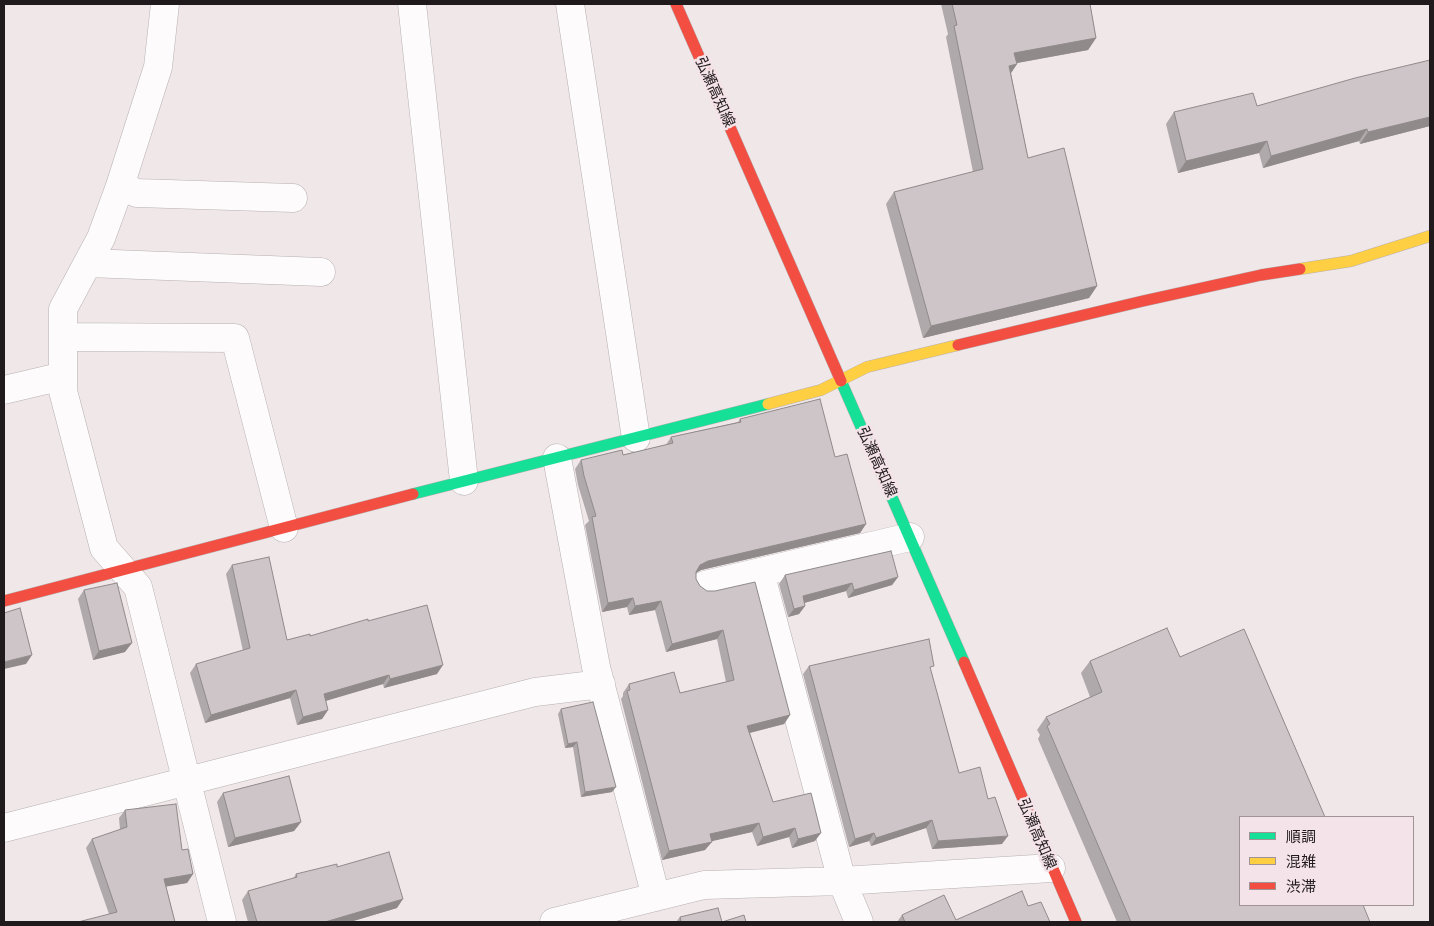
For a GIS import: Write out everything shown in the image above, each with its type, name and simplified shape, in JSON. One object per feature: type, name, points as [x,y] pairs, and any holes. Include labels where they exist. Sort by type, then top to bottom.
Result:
[{"type":"street","points":[[165,4],[158,67],[120,186],[101,238],[63,309],[63,391],[104,548],[138,587],[222,922]]},
{"type":"street","points":[[412,4],[464,481]]},
{"type":"street","points":[[570,4],[636,438]]},
{"type":"street","name":"弘瀬高知線","points":[[676,4],[910,537],[1051,868],[1076,922]]},
{"type":"street","points":[[120,186],[138,193],[293,198]]},
{"type":"street","points":[[4,600],[821,390],[867,367],[1261,274],[1351,261],[1430,236]]},
{"type":"street","points":[[88,263],[321,272]]},
{"type":"street","points":[[63,337],[235,338],[284,528]]},
{"type":"street","points":[[4,390],[63,376]]},
{"type":"street","points":[[557,458],[596,668],[656,897]]},
{"type":"street","points":[[705,585],[910,537]]},
{"type":"street","points":[[760,572],[842,881],[859,922]]},
{"type":"street","points":[[4,828],[535,692],[601,684]]},
{"type":"street","points":[[554,922],[704,885],[842,881],[1051,868]]},
{"type":"building","points":[[952,4],[1090,4],[1096,38],[1014,53],[1017,64],[1009,66],[1028,158],[1064,148],[1097,286],[931,326],[894,192],[983,169],[954,26],[957,25]]},
{"type":"building","points":[[1430,60],[1430,117],[1368,132],[1367,129],[1271,156],[1267,141],[1186,161],[1174,112],[1253,93],[1257,106],[1355,78]]},
{"type":"building","points":[[820,399],[835,457],[847,454],[866,524],[708,561],[700,565],[696,572],[696,579],[700,586],[707,591],[755,582],[790,715],[747,726],[773,802],[811,793],[821,833],[798,839],[795,828],[763,837],[759,823],[710,834],[712,842],[669,851],[627,691],[630,690],[629,684],[674,672],[680,693],[734,680],[723,630],[672,644],[661,601],[635,606],[633,598],[608,603],[592,517],[596,516],[581,460],[622,450],[623,455],[673,443],[671,437],[741,422],[740,419]]},
{"type":"building","points":[[891,551],[898,577],[854,590],[852,583],[803,596],[805,606],[794,609],[785,575]]},
{"type":"building","points":[[269,557],[287,640],[310,634],[310,636],[368,619],[368,621],[427,605],[443,665],[390,679],[389,675],[324,694],[328,710],[303,717],[296,690],[211,715],[196,664],[250,648],[232,565]]},
{"type":"building","points":[[117,583],[132,643],[99,651],[84,590]]},
{"type":"building","points":[[20,608],[32,655],[4,662],[4,613]]},
{"type":"building","points":[[1167,628],[1180,657],[1244,629],[1325,816],[1239,816],[1239,906],[1363,906],[1370,922],[1131,922],[1047,726],[1050,724],[1046,717],[1102,692],[1090,661]]},
{"type":"building","points":[[929,639],[934,666],[930,667],[959,773],[980,767],[988,799],[995,797],[1008,836],[938,841],[932,820],[876,838],[874,833],[855,839],[809,666]]},
{"type":"building","points":[[593,702],[616,787],[585,792],[577,742],[568,744],[561,709]]},
{"type":"building","points":[[289,776],[301,822],[235,838],[223,793]]},
{"type":"building","points":[[176,804],[182,850],[188,849],[193,874],[164,879],[175,922],[78,922],[117,912],[92,839],[127,827],[125,810]]},
{"type":"building","points":[[389,852],[403,899],[325,922],[257,922],[248,891],[297,877],[296,874],[337,864],[337,867]]},
{"type":"building","points":[[1022,891],[1028,906],[1041,902],[1050,922],[905,922],[902,915],[944,895],[956,920]]},
{"type":"building","points":[[718,908],[722,922],[681,922],[680,917]]},
{"type":"building","points":[[744,915],[746,922],[722,922]]},
{"type":"traffic: fast","points":[[841,381],[964,662]]},
{"type":"traffic: fast","points":[[413,494],[768,404]]},
{"type":"traffic: slow","points":[[1300,269],[1351,261],[1430,236]]},
{"type":"traffic: slow","points":[[768,404],[821,390],[867,367],[958,345]]},
{"type":"traffic: jam","points":[[676,4],[841,381]]},
{"type":"traffic: jam","points":[[958,345],[1143,301],[1261,275],[1300,269]]},
{"type":"traffic: jam","points":[[4,601],[413,494]]},
{"type":"traffic: jam","points":[[964,662],[1076,922]]}]
